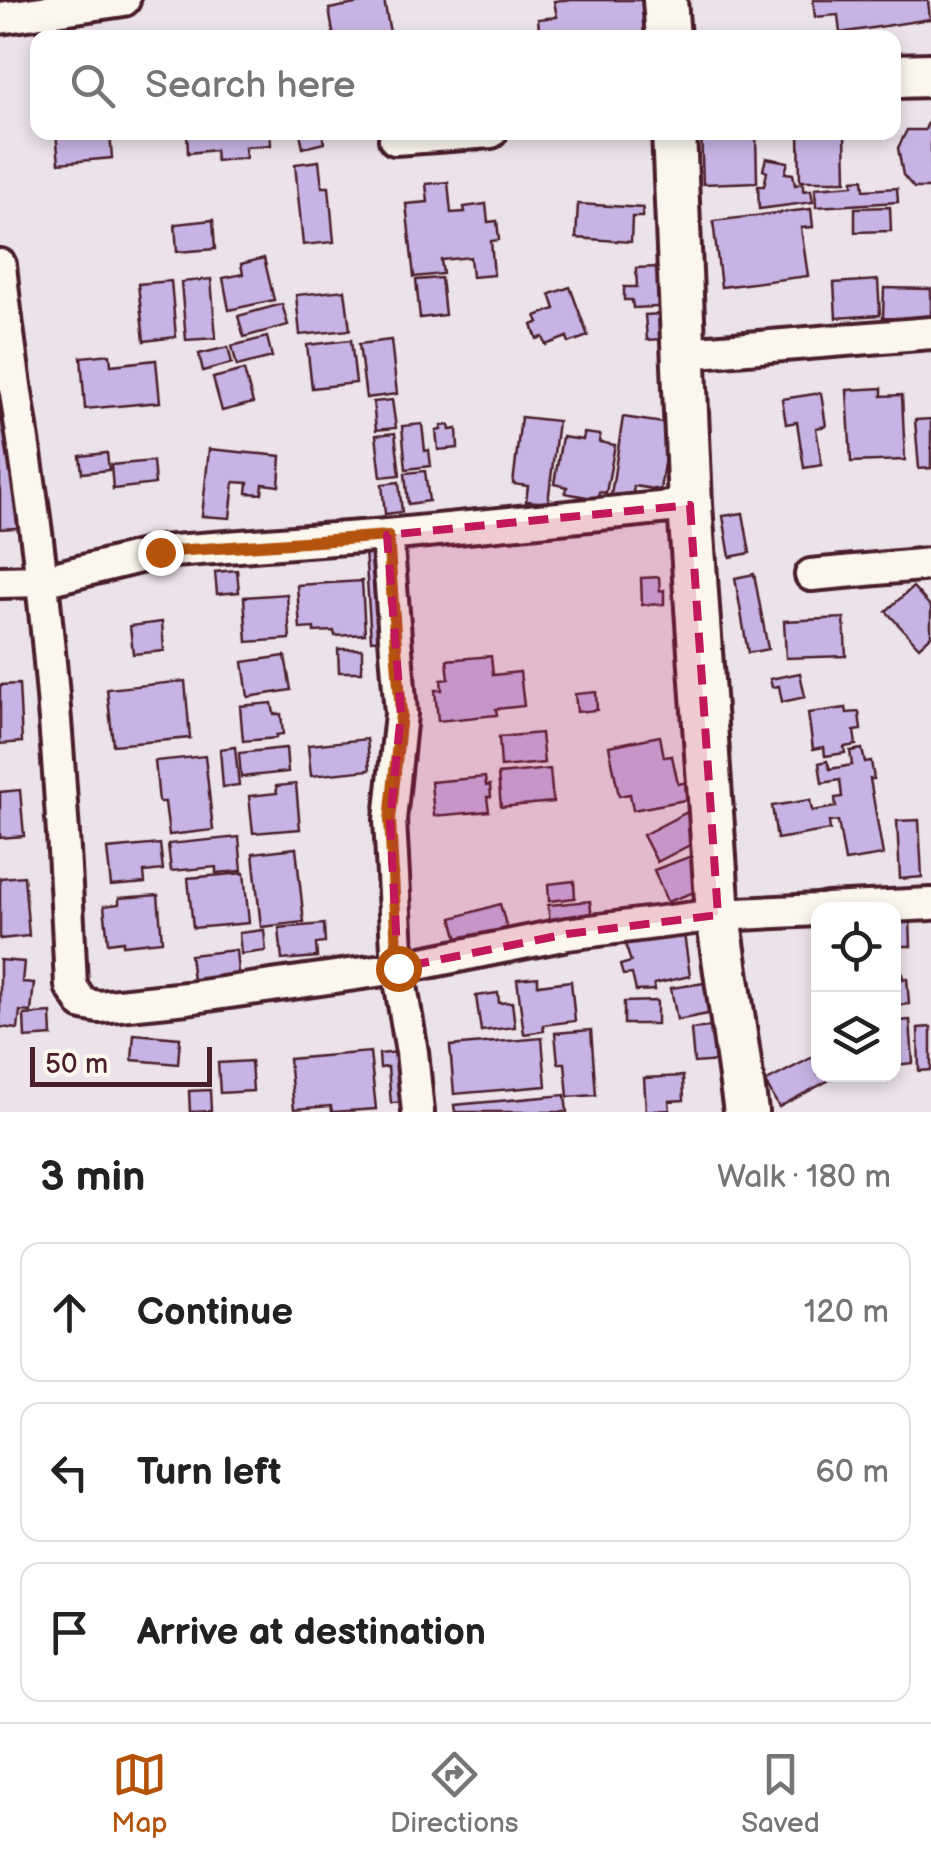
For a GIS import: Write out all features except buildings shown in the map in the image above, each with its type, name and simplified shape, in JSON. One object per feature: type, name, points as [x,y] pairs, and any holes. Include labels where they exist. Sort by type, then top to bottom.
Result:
[{"type":"street","points":[[0,18],[124,0]]},
{"type":"street","points":[[665,0],[667,30]]},
{"type":"street","points":[[901,76],[931,76]]},
{"type":"street","points":[[674,140],[690,505],[718,915],[746,1112]]},
{"type":"street","points":[[0,265],[3,335],[42,581],[64,838],[71,986],[82,1004],[98,1007],[187,998],[398,968],[567,934],[718,915],[811,910]]},
{"type":"street","points":[[685,353],[931,333]]},
{"type":"street","points":[[0,582],[42,581],[160,552],[388,536],[690,505]]},
{"type":"street","points":[[388,536],[401,714],[390,820],[398,968],[418,1112]]},
{"type":"street","points":[[811,575],[931,564]]},
{"type":"street","points":[[901,906],[931,904]]},
{"type":"highlighted area","points":[[690,505],[718,915],[567,934],[398,968],[390,820],[401,714],[387,535]]},
{"type":"route","points":[[160,552],[388,536],[401,714],[390,820],[398,968]]}]
